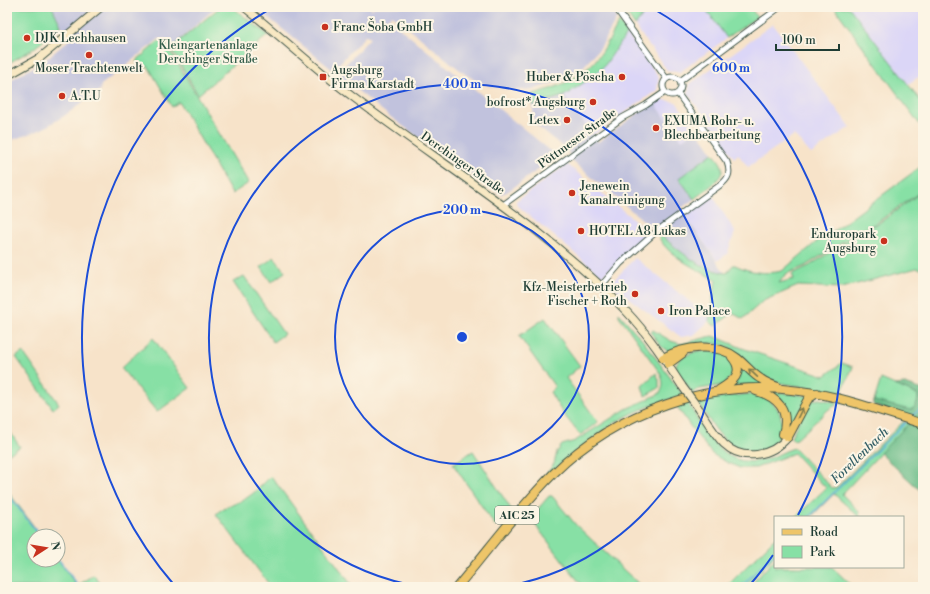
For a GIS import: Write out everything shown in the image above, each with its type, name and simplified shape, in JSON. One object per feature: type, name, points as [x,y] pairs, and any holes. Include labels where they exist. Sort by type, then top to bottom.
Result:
[{"type":"main road","points":[[7,72],[20,66],[38,53],[95,7]]},
{"type":"main road","points":[[7,76],[41,57],[100,7]]},
{"type":"main road","name":"Derchinger Straße","points":[[248,8],[352,97],[529,224],[601,286],[632,317],[658,350],[724,444],[739,453],[752,455],[762,454],[774,449],[786,436]]},
{"type":"main road","points":[[665,361],[687,350],[707,347],[715,348],[738,358],[760,379],[780,388]]},
{"type":"main road","points":[[716,392],[731,383],[736,376],[737,365],[729,354]]},
{"type":"main road","name":"AIC 25","points":[[457,587],[553,474],[579,451],[603,434],[634,417],[674,401],[716,392],[780,388],[817,393],[923,424]]},
{"type":"main road","points":[[748,389],[767,394],[779,403],[785,421],[786,436]]},
{"type":"main road","points":[[786,436],[808,399],[817,393]]},
{"type":"street","points":[[615,7],[666,78]]},
{"type":"street","points":[[680,80],[780,7]]},
{"type":"street","points":[[672,76],[680,80],[682,86],[678,94],[672,96],[665,92],[663,85],[666,78],[672,76]]},
{"type":"street","name":"Pöttmeser Straße","points":[[503,205],[622,118],[646,105],[665,92]]},
{"type":"street","points":[[601,286],[620,264],[657,231],[728,178],[729,170],[727,162],[678,94]]},
{"type":"shaded area","points":[[52,7],[216,7],[171,48],[164,39],[159,39],[101,85],[100,90],[64,116],[42,129],[7,142],[7,82],[44,61],[69,40]]},
{"type":"shaded area","points":[[259,7],[369,7],[372,9],[374,7],[608,7],[617,18],[600,48],[584,66],[557,82],[538,88],[510,90],[489,86],[475,80],[465,74],[392,15],[387,18],[557,156],[507,192],[501,194],[388,115],[337,74],[370,38],[368,36],[366,35],[333,70],[260,11]]},
{"type":"shaded area","points":[[652,7],[704,7],[727,38],[680,72],[667,70],[635,26],[646,11]]},
{"type":"shaded area","points":[[849,7],[923,7],[923,74],[908,84]]},
{"type":"shaded area","points":[[773,24],[850,127],[811,154],[794,135],[748,167],[738,154],[734,158],[688,94],[690,84]]},
{"type":"shaded area","points":[[627,33],[659,77],[657,90],[592,136],[564,96],[592,77],[605,65]]},
{"type":"shaded area","points":[[564,96],[598,142],[654,102],[682,140],[697,130],[713,153],[679,178],[694,199],[680,209],[725,273],[702,267],[686,256],[572,161],[567,150],[534,124],[533,105]]},
{"type":"shaded area","points":[[661,98],[676,102],[697,130],[682,141],[654,102]]},
{"type":"shaded area","points":[[567,164],[651,234],[602,276],[517,205],[516,201]]},
{"type":"shaded area","points":[[713,196],[735,232],[727,254],[717,261],[684,215]]},
{"type":"shaded area","points":[[635,258],[709,317],[709,321],[694,335],[681,337],[610,284]]},
{"type":"green space","name":"DJK Lechhausen","points":[[7,7],[52,7],[61,26],[33,49],[7,64]]},
{"type":"green space","name":"Kleingartenanlage Derchinger Straße","points":[[220,7],[232,7],[268,35],[198,95],[171,48]]},
{"type":"green space","points":[[631,7],[648,7],[645,9],[646,11],[635,26],[626,13]]},
{"type":"green space","points":[[704,7],[750,7],[757,17],[727,38]]},
{"type":"green space","points":[[834,7],[849,7],[923,104],[923,129]]},
{"type":"green space","points":[[619,22],[627,33],[605,65],[592,77],[564,96],[533,105],[532,94],[571,80],[588,68],[602,52]]},
{"type":"green space","points":[[162,41],[168,47],[248,182],[232,194],[179,102],[172,107],[148,66],[142,70],[136,61],[158,42]]},
{"type":"green space","points":[[713,153],[721,163],[722,172],[717,181],[694,199],[679,178]]},
{"type":"green space","points":[[923,165],[923,190],[876,223],[865,228],[805,266],[786,274],[779,283],[794,279],[792,274],[809,266],[855,236],[882,221],[923,191],[923,270],[917,268],[842,288],[798,286],[763,301],[743,319],[734,314],[730,315],[715,326],[709,321],[716,280],[673,254],[660,240],[658,233],[689,258],[715,271],[727,273],[733,265],[735,265],[758,272],[770,273],[782,271],[826,234],[835,230]]},
{"type":"green space","points":[[274,257],[285,272],[271,282],[261,267]]},
{"type":"green space","points":[[244,276],[284,334],[273,342],[233,282]]},
{"type":"green space","points":[[619,313],[644,342],[683,395],[642,410],[613,424],[589,441],[548,475],[546,474],[554,464],[557,452],[562,445],[575,441],[626,409],[659,394],[662,389],[663,381],[660,373],[619,316]]},
{"type":"green space","points":[[545,318],[580,366],[566,378],[598,422],[580,435],[562,412],[550,392],[555,387],[519,336]]},
{"type":"green space","points":[[653,330],[671,341],[681,344],[712,336],[716,337],[742,348],[825,376],[842,363],[853,367],[840,395],[811,388],[768,381],[731,351],[732,349],[724,346],[709,343],[670,351],[664,349],[651,333]]},
{"type":"green space","points":[[153,338],[190,388],[157,412],[121,368]]},
{"type":"green space","points":[[697,351],[710,351],[724,354],[731,360],[735,372],[724,385],[699,389],[692,393],[677,370],[676,364],[682,357]]},
{"type":"green space","points":[[23,352],[59,404],[53,409],[16,357]]},
{"type":"green space","points":[[738,362],[766,385],[732,386],[739,379]]},
{"type":"green space","points":[[656,373],[659,380],[659,388],[645,396],[642,386]]},
{"type":"green space","points":[[881,379],[918,395],[916,406],[910,411],[874,401]]},
{"type":"green space","points":[[905,384],[923,390],[923,420],[873,405],[874,401],[910,410],[912,409],[917,404],[918,395],[895,385]]},
{"type":"green space","points":[[770,393],[810,396],[789,431],[781,401]]},
{"type":"green space","points":[[749,394],[765,398],[775,406],[781,416],[781,427],[778,438],[770,446],[760,451],[746,451],[735,448],[729,444],[714,427],[696,400]]},
{"type":"green space","points":[[820,399],[840,403],[829,409],[797,439],[793,440],[791,437],[807,405],[813,400]]},
{"type":"green space","points":[[687,402],[716,445],[736,459],[749,462],[763,460],[794,448],[832,488],[837,487],[903,422],[909,423],[842,494],[859,512],[860,516],[858,516],[834,494],[812,516],[797,516],[826,488],[794,453],[756,468],[740,468],[712,454],[676,405]]},
{"type":"green space","points":[[909,423],[923,428],[923,493],[880,453]]},
{"type":"green space","points":[[7,427],[20,447],[7,455]]},
{"type":"green space","points":[[473,451],[511,509],[496,527],[453,464]]},
{"type":"green space","points":[[271,476],[353,587],[271,587],[216,514],[222,509],[249,497]]},
{"type":"green space","points":[[7,490],[35,528],[26,528],[26,568],[64,568],[77,586],[94,575],[103,587],[7,587],[7,536],[10,539],[7,535]]},
{"type":"green space","points":[[549,496],[552,496],[576,525],[642,587],[583,587],[530,518]]},
{"type":"green space","points":[[774,539],[774,556],[745,587],[723,587],[730,583]]},
{"type":"green space","points":[[774,560],[774,568],[833,568],[853,587],[749,587]]},
{"type":"waterway","name":"Forellenbach","points":[[910,418],[923,406]]},
{"type":"waterway","name":"Forellenbach","points":[[810,516],[906,422]]},
{"type":"waterway","points":[[7,493],[34,528]]},
{"type":"waterway","name":"Forellenbach","points":[[741,587],[774,553]]},
{"type":"waterway","points":[[65,568],[79,587]]},
{"type":"place","name":"Franc Šoba GmbH","points":[[325,27]]},
{"type":"place","name":"DJK Lechhausen","points":[[27,38]]},
{"type":"place","name":"Moser Trachtenwelt","points":[[89,55]]},
{"type":"place","name":"Augsburg Firma Karstadt","points":[[323,77]]},
{"type":"place","name":"Huber & Pöscha","points":[[622,77]]},
{"type":"place","name":"A.T.U","points":[[62,96]]},
{"type":"place","name":"bofrost* Augsburg","points":[[593,102]]},
{"type":"place","name":"Letex","points":[[567,120]]},
{"type":"place","name":"EXUMA Rohr- u. Blechbearbeitung","points":[[656,128]]},
{"type":"place","name":"Jenewein Kanalreinigung","points":[[572,193]]},
{"type":"place","name":"HOTEL A8 Lukas","points":[[581,231]]},
{"type":"place","name":"Enduropark Augsburg","points":[[884,241]]},
{"type":"place","name":"Kfz-Meisterbetrieb Fischer + Roth","points":[[635,294]]},
{"type":"place","name":"Iron Palace","points":[[661,311]]}]
